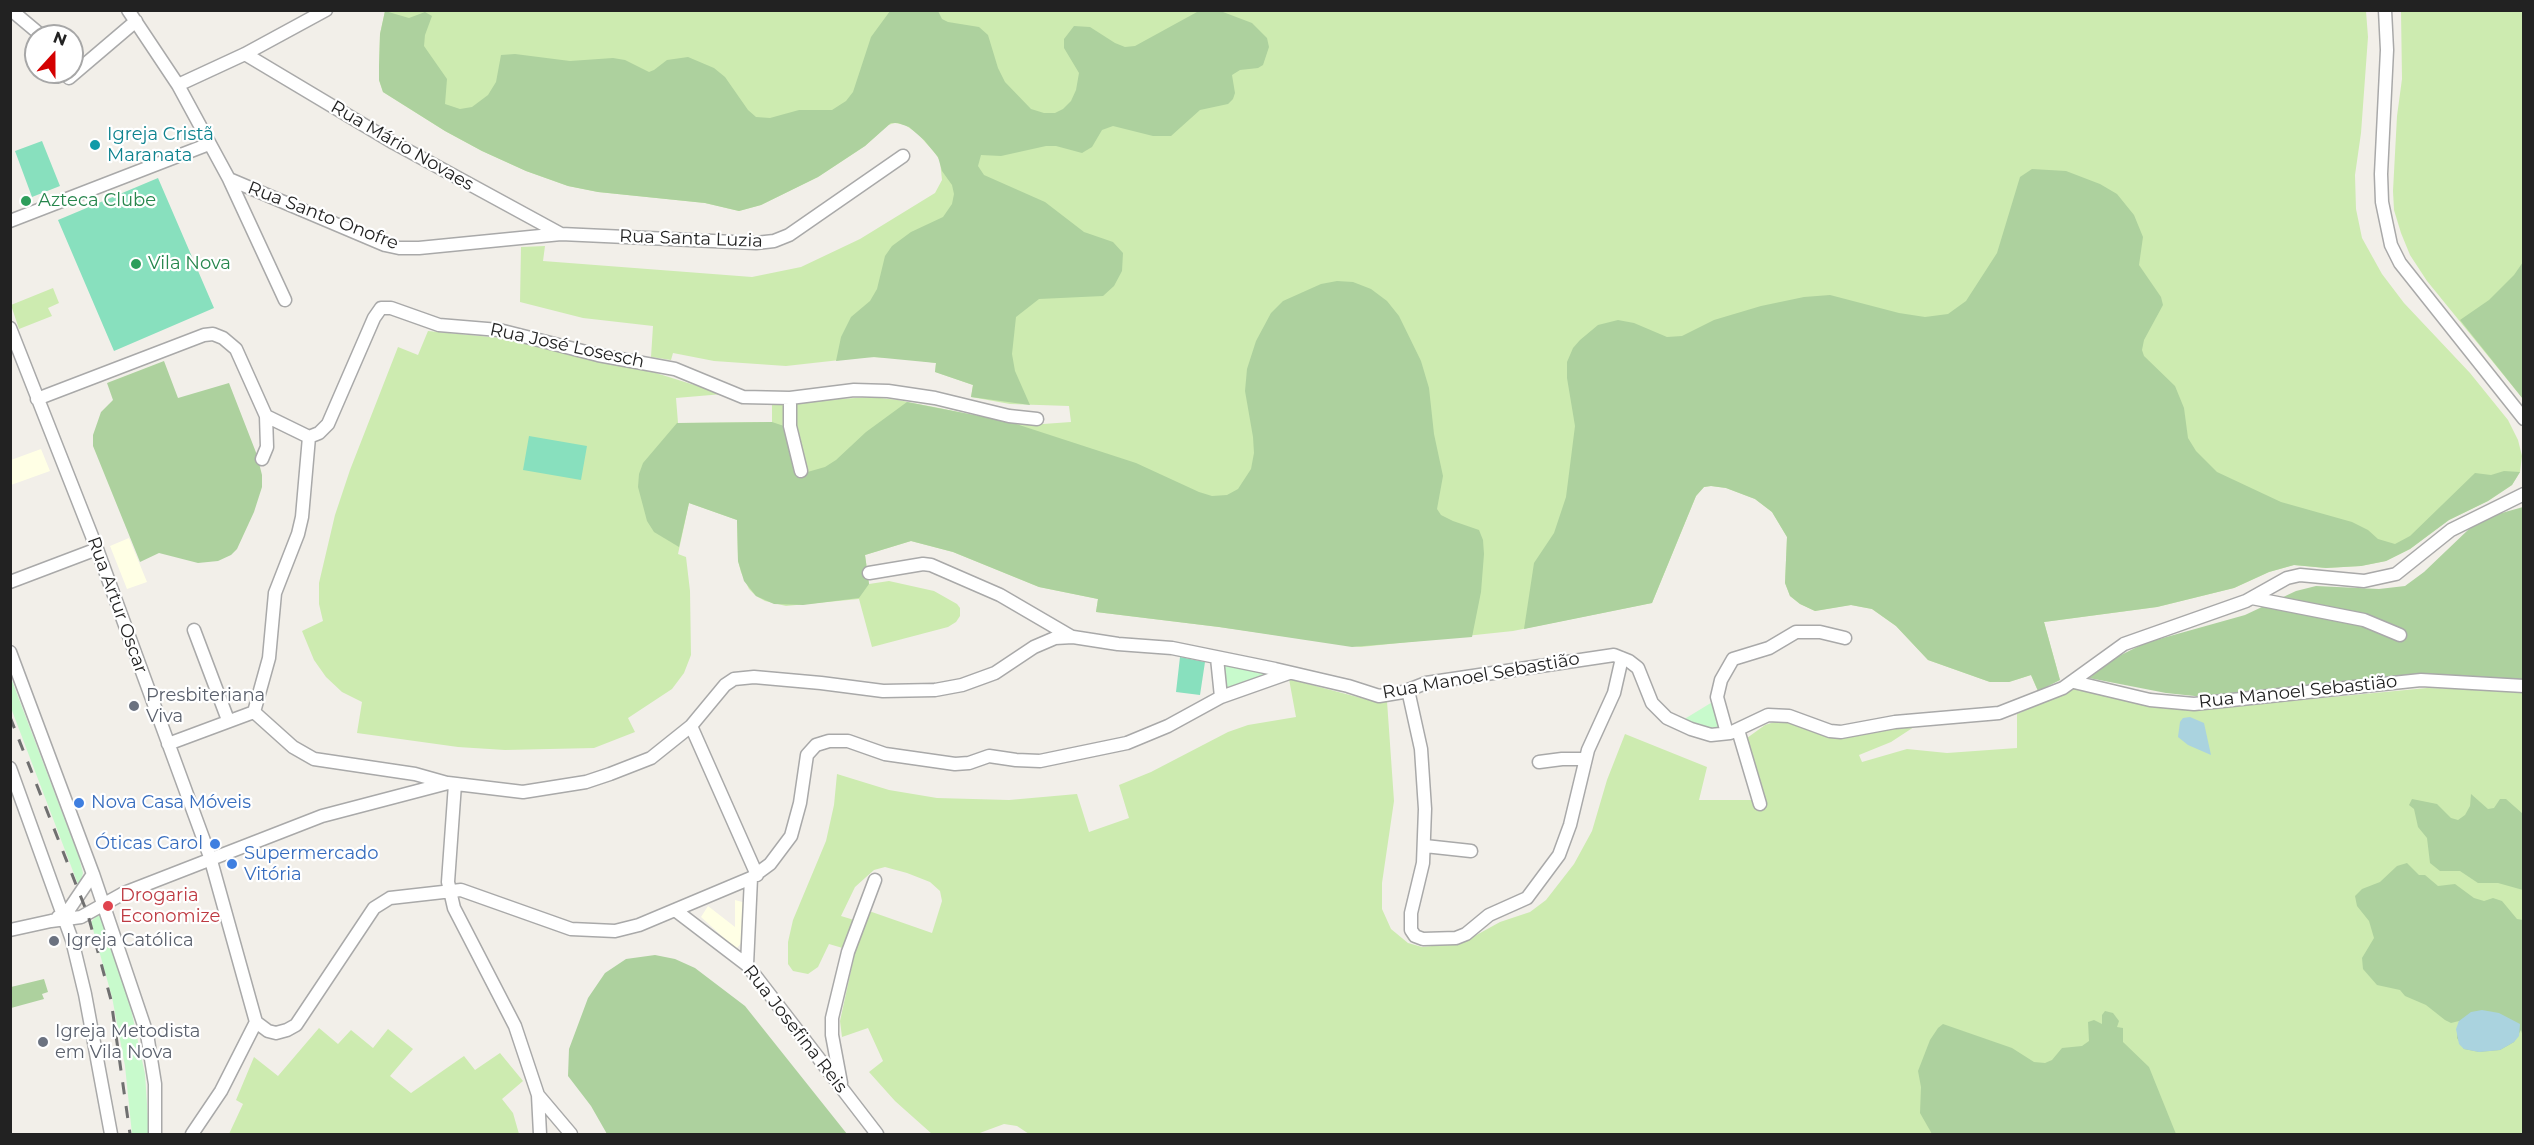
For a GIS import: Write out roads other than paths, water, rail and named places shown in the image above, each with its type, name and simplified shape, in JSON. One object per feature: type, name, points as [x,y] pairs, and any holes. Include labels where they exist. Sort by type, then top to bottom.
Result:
[{"type":"street","points":[[11,10],[28,24]]},
{"type":"street","points":[[178,84],[244,54],[326,10]]},
{"type":"street","points":[[2385,10],[2387,50],[2381,174],[2382,202],[2391,245],[2400,263],[2523,419]]},
{"type":"street","points":[[84,63],[132,16],[178,84],[229,179],[285,300]]},
{"type":"street","name":"Rua Mário Novaes","points":[[244,54],[394,142],[561,234]]},
{"type":"street","points":[[10,221],[209,144]]},
{"type":"street","name":"Rua Santa Luzia","points":[[561,234],[774,242],[789,235],[903,156]]},
{"type":"street","name":"Rua Santo Onofre","points":[[229,179],[399,248],[561,234]]},
{"type":"street","name":"Rua José Losesch","points":[[309,437],[319,433],[328,424],[374,318],[378,310],[384,307],[396,309],[433,324],[499,330],[598,355],[675,369],[743,396],[790,398],[854,390],[888,391],[1037,419]]},
{"type":"street","name":"Rua Artur Oscar","points":[[10,328],[97,549],[210,857],[256,1022]]},
{"type":"street","points":[[37,399],[204,334],[213,334],[228,341],[236,349],[266,416],[267,447],[262,459]]},
{"type":"street","points":[[790,398],[790,426],[801,471]]},
{"type":"street","points":[[254,712],[269,658],[275,593],[298,534],[302,517],[309,437],[266,416]]},
{"type":"street","points":[[1408,690],[1421,750],[1425,846],[1421,877],[1411,913],[1412,933],[1423,939],[1452,938],[1464,935],[1489,915],[1527,898],[1559,855],[1570,825],[1585,759],[1614,693],[1622,658],[1638,668],[1652,703],[1667,717],[1701,733],[1733,731],[1759,718],[1775,715],[1789,716],[1820,728],[1841,732],[1903,721],[1994,714],[2011,710],[2068,685],[2124,644],[2252,598],[2287,578],[2300,575],[2364,581],[2396,574],[2451,530],[2523,494]]},
{"type":"street","points":[[10,582],[97,549]]},
{"type":"street","points":[[870,573],[922,564],[931,565],[1000,595],[1073,637]]},
{"type":"street","points":[[2252,598],[2364,620],[2400,635]]},
{"type":"street","points":[[194,630],[228,720]]},
{"type":"street","points":[[1760,804],[1733,731],[1717,697],[1721,680],[1733,659],[1769,648],[1796,633],[1820,632],[1845,638]]},
{"type":"street","points":[[254,712],[292,747],[314,759],[415,774],[451,784],[523,792],[586,782],[651,758],[691,726],[725,685],[740,678],[821,683],[884,691],[934,690],[962,685],[995,674],[1044,641],[1073,637]]},
{"type":"street","name":"Rua Manoel Sebastião","points":[[1073,637],[1118,644],[1172,648],[1348,686],[1376,696],[1391,695],[1426,682],[1603,655],[1622,658]]},
{"type":"street","points":[[10,652],[93,874],[147,1034],[155,1084],[155,1134]]},
{"type":"street","points":[[1216,658],[1221,697]]},
{"type":"street","points":[[192,1134],[221,1091],[256,1022],[268,1031],[276,1033],[288,1030],[296,1024],[368,917],[383,901],[449,891],[470,892],[547,922],[588,931],[615,931],[639,925],[754,877],[770,864],[791,836],[800,803],[807,755],[816,745],[829,741],[848,741],[885,754],[955,764],[969,763],[989,756],[1040,761],[1127,743],[1168,726],[1221,697],[1289,673]]},
{"type":"street","name":"Rua Manoel Sebastião","points":[[2068,685],[2150,700],[2194,704],[2421,680],[2523,686]]},
{"type":"street","points":[[168,744],[254,712]]},
{"type":"street","points":[[691,726],[754,877],[747,965]]},
{"type":"street","points":[[1539,762],[1585,759]]},
{"type":"street","points":[[10,768],[65,917],[85,994],[111,1134]]},
{"type":"street","points":[[10,930],[65,917],[81,917],[124,893],[210,857],[322,816],[451,784]]},
{"type":"street","points":[[451,784],[449,891],[454,908],[515,1026],[538,1095],[540,1134]]},
{"type":"street","points":[[1425,846],[1471,851]]},
{"type":"street","points":[[65,917],[93,874]]},
{"type":"street","points":[[842,1088],[831,1018],[848,952],[875,880]]},
{"type":"street","name":"Rua Josefina Reis","points":[[675,910],[747,965],[877,1134]]},
{"type":"street","points":[[538,1095],[571,1134]]},
{"type":"water","points":[[2190,717],[2204,723],[2211,755],[2188,745],[2178,737],[2180,722],[2183,718]]},
{"type":"water","points":[[2482,1010],[2499,1013],[2520,1024],[2519,1036],[2514,1042],[2500,1050],[2479,1052],[2464,1049],[2459,1044],[2456,1029],[2459,1021],[2471,1012]]},
{"type":"railway","points":[[10,717],[88,915],[111,1000],[130,1134]]},
{"type":"place","name":"Igreja Cristã Maranata","points":[[95,145]]},
{"type":"place","name":"Azteca Clube","points":[[26,201]]},
{"type":"place","name":"Vila Nova","points":[[136,264]]},
{"type":"place","name":"Presbiteriana Viva","points":[[134,706]]},
{"type":"place","name":"Nova Casa Móveis","points":[[79,803]]},
{"type":"place","name":"Óticas Carol","points":[[215,844]]},
{"type":"place","name":"Supermercado Vitória","points":[[232,864]]},
{"type":"place","name":"Drogaria Economize","points":[[108,906]]},
{"type":"place","name":"Igreja Católica","points":[[54,941]]},
{"type":"place","name":"Igreja Metodista em Vila Nova","points":[[43,1042]]}]
